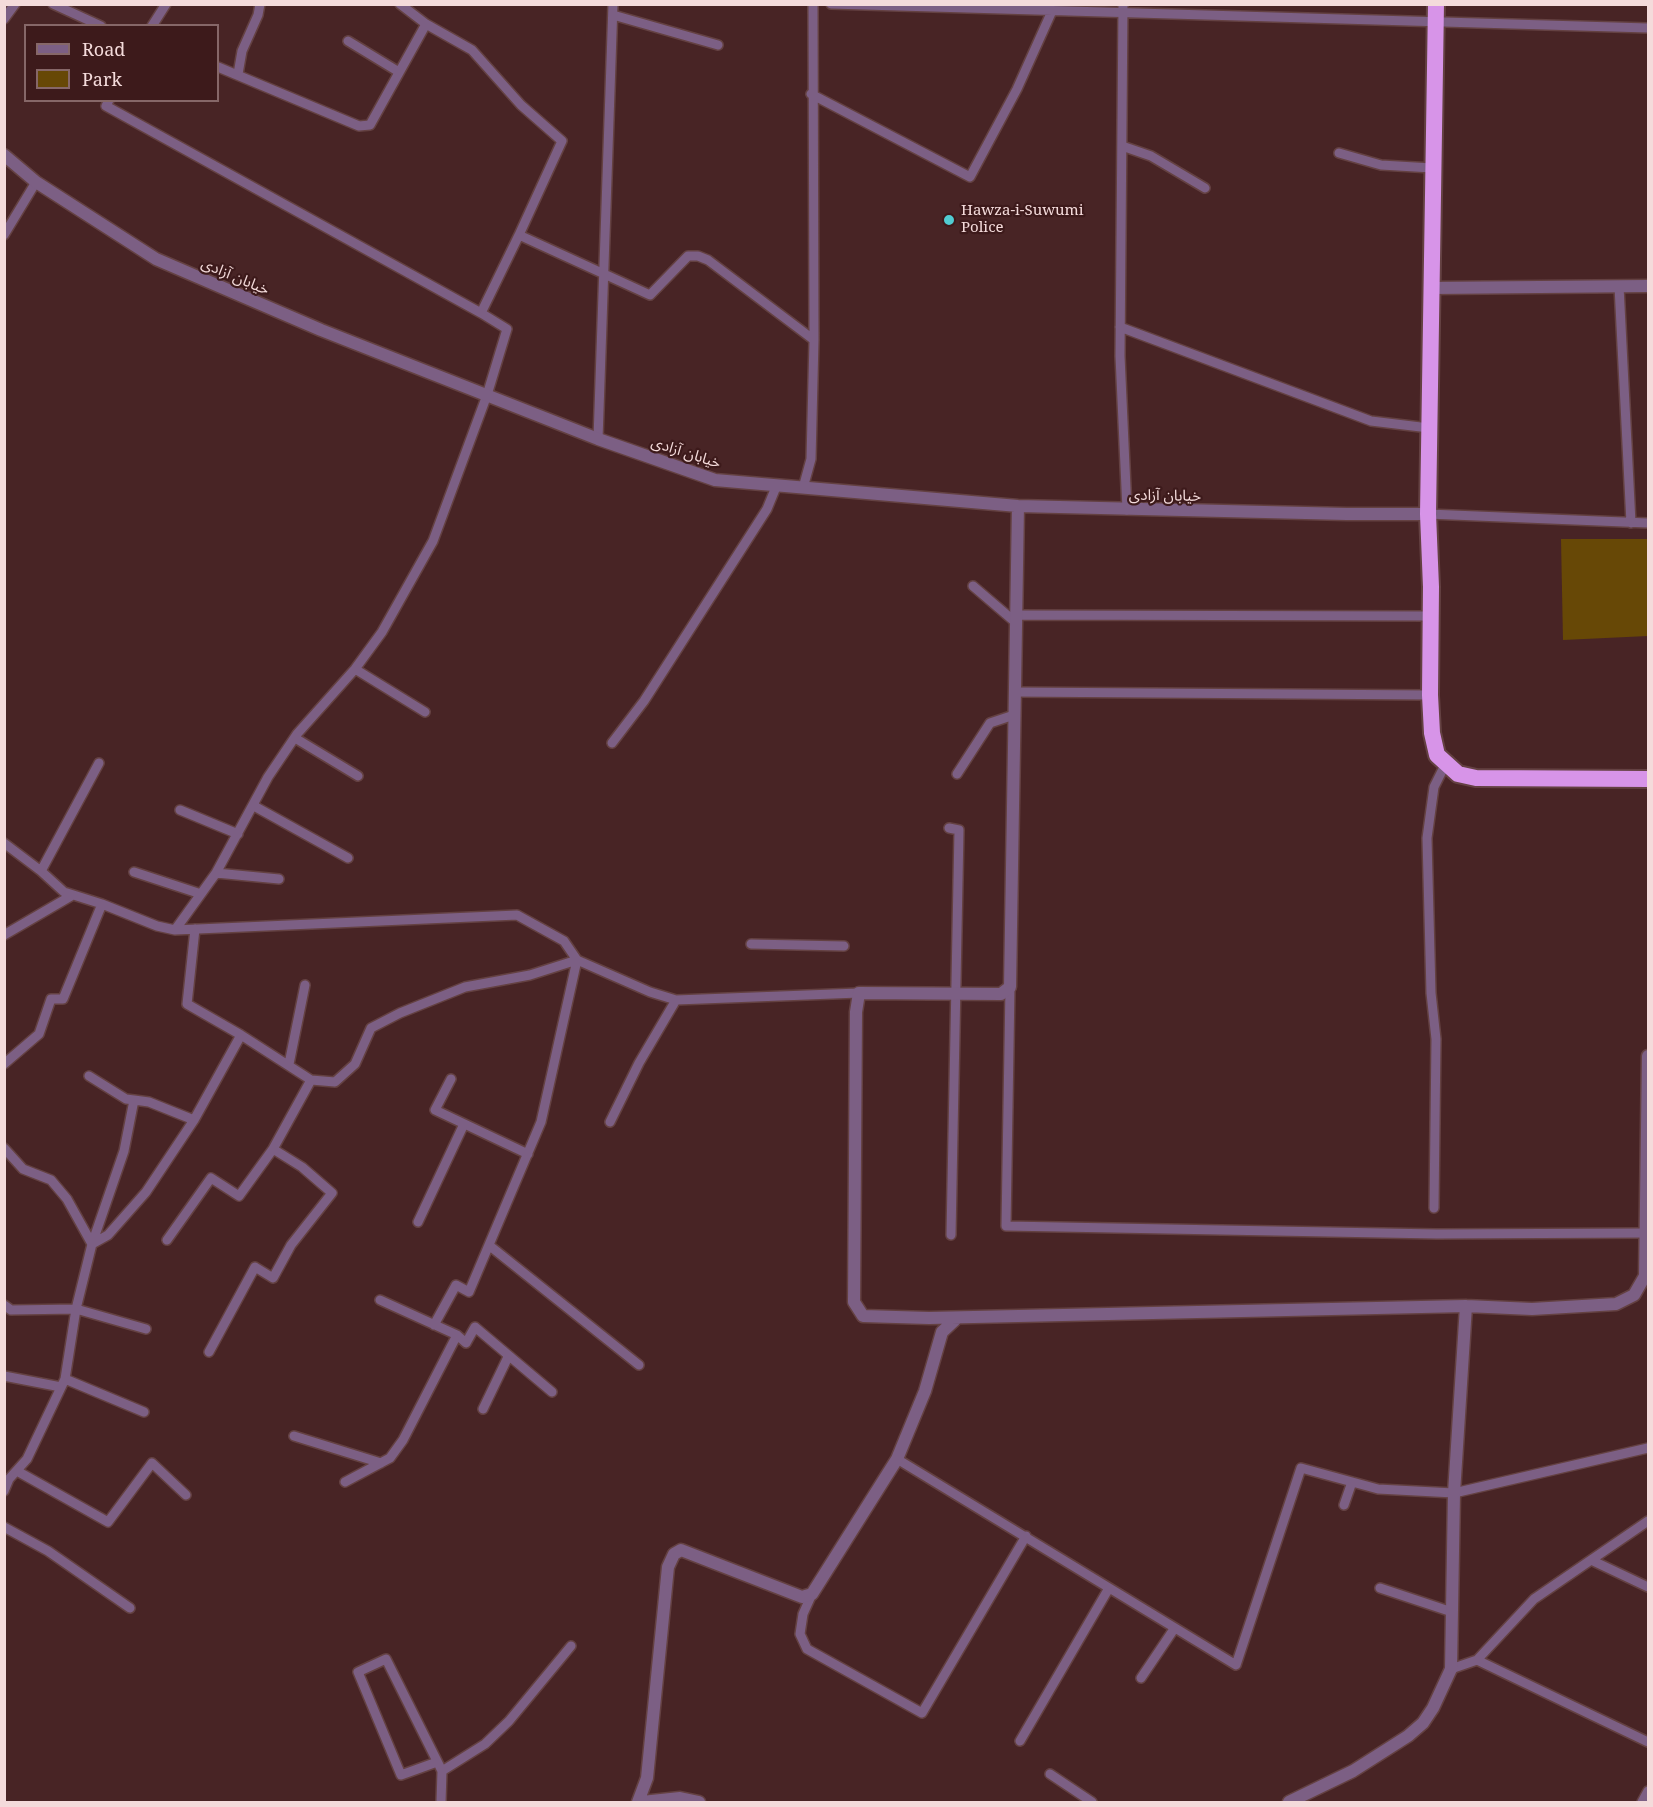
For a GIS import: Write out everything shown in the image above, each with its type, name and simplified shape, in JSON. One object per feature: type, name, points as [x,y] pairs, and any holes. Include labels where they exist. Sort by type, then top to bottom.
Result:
[{"type":"highway","points":[[1436,4],[1428,514],[1431,616],[1430,695],[1432,733],[1437,755],[1445,765],[1458,774],[1476,778],[1648,779]]},
{"type":"street","points":[[4,19],[15,4]]},
{"type":"street","points":[[53,4],[97,24]]},
{"type":"street","points":[[153,24],[166,4]]},
{"type":"street","points":[[238,74],[242,51],[258,15],[260,4]]},
{"type":"street","points":[[400,4],[426,24],[472,50],[521,105],[562,141],[481,313]]},
{"type":"street","points":[[803,488],[811,459],[814,340],[811,94],[813,4]]},
{"type":"street","points":[[831,4],[967,6],[1052,11],[1123,9],[1648,28]]},
{"type":"street","points":[[1123,9],[1120,327],[1126,510]]},
{"type":"street","points":[[598,439],[613,10],[718,45]]},
{"type":"street","points":[[811,94],[970,177],[1017,88],[1052,11]]},
{"type":"street","points":[[219,67],[359,126],[370,125],[426,24]]},
{"type":"street","points":[[348,41],[399,72]]},
{"type":"street","points":[[108,102],[106,106],[507,329],[487,395],[433,541],[382,632],[355,669],[295,738],[268,777],[216,873],[175,930]]},
{"type":"street","points":[[1122,146],[1151,156],[1204,188]]},
{"type":"street","points":[[1339,153],[1381,165],[1432,168]]},
{"type":"street","name":"خیابان آزادی","points":[[4,155],[36,182],[156,259],[321,330],[598,439],[715,480],[1018,506],[1126,510],[1428,514]]},
{"type":"street","points":[[4,235],[36,182]]},
{"type":"street","points":[[519,235],[650,295],[688,256],[698,256],[708,260],[814,340]]},
{"type":"street","points":[[1619,286],[1630,523]]},
{"type":"street","points":[[1431,288],[1648,286]]},
{"type":"street","points":[[1120,327],[1371,421],[1429,428]]},
{"type":"street","points":[[612,744],[644,701],[767,510],[776,486]]},
{"type":"street","points":[[1018,506],[1014,618],[1006,1226],[1437,1234],[1645,1233]]},
{"type":"street","points":[[1428,514],[1648,523]]},
{"type":"street","points":[[973,586],[1014,618],[1431,616]]},
{"type":"street","points":[[355,669],[424,712]]},
{"type":"street","points":[[1014,692],[1430,695]]},
{"type":"street","points":[[957,774],[990,723],[1014,715]]},
{"type":"street","points":[[295,738],[358,776]]},
{"type":"street","points":[[41,871],[99,764]]},
{"type":"street","points":[[1434,1208],[1436,1039],[1431,993],[1427,838],[1434,787],[1445,765]]},
{"type":"street","points":[[254,806],[348,858]]},
{"type":"street","points":[[180,810],[238,834]]},
{"type":"street","points":[[949,828],[959,830],[951,1235]]},
{"type":"street","points":[[4,843],[71,896],[102,904],[157,926],[175,930],[517,915],[564,941],[577,960],[650,992],[676,1000],[859,993],[1001,994],[1010,987]]},
{"type":"street","points":[[134,872],[201,894]]},
{"type":"street","points":[[216,873],[279,879]]},
{"type":"street","points":[[4,934],[71,896]]},
{"type":"street","points":[[4,1064],[39,1034],[51,999],[63,999],[102,904]]},
{"type":"street","points":[[195,929],[187,1004],[289,1064],[311,1080],[335,1082],[355,1064],[371,1028],[400,1013],[465,987],[530,975],[577,960]]},
{"type":"street","points":[[751,944],[844,946]]},
{"type":"street","points":[[434,1325],[456,1285],[469,1292],[541,1122],[577,960]]},
{"type":"street","points":[[289,1064],[305,986]]},
{"type":"street","points":[[859,993],[856,1012],[854,1302],[863,1316],[957,1318],[1466,1306],[1532,1309],[1616,1304],[1645,1287],[1648,1056]]},
{"type":"street","points":[[610,1122],[639,1063],[676,1000]]},
{"type":"street","points":[[92,1244],[108,1235],[146,1192],[194,1120],[241,1035]]},
{"type":"street","points":[[89,1076],[126,1099],[148,1102],[194,1120]]},
{"type":"street","points":[[451,1079],[435,1110],[528,1154]]},
{"type":"street","points":[[167,1240],[211,1178],[239,1196],[273,1149],[311,1080]]},
{"type":"street","points":[[4,1491],[27,1459],[63,1383],[76,1309],[92,1244],[124,1151],[134,1101]]},
{"type":"street","points":[[418,1222],[464,1124]]},
{"type":"street","points":[[4,1148],[23,1169],[51,1180],[67,1199],[92,1244]]},
{"type":"street","points":[[209,1352],[255,1267],[273,1278],[291,1245],[332,1193],[302,1167],[273,1149]]},
{"type":"street","points":[[490,1246],[639,1365]]},
{"type":"street","points":[[380,1299],[457,1335],[466,1343],[475,1327],[552,1392]]},
{"type":"street","points":[[4,1305],[11,1310],[76,1309],[146,1329]]},
{"type":"street","points":[[1289,1803],[1353,1771],[1408,1736],[1423,1723],[1451,1669],[1454,1493],[1466,1306]]},
{"type":"street","points":[[929,1318],[942,1332]]},
{"type":"street","points":[[957,1318],[942,1332],[925,1391],[897,1459],[812,1594],[803,1614],[800,1634],[807,1649],[922,1713],[1026,1536]]},
{"type":"street","points":[[345,1482],[390,1458],[403,1440],[457,1335]]},
{"type":"street","points":[[483,1409],[508,1357]]},
{"type":"street","points":[[4,1376],[63,1383],[144,1412]]},
{"type":"street","points":[[294,1436],[381,1463]]},
{"type":"street","points":[[897,1459],[1236,1665],[1301,1468],[1378,1489],[1454,1493],[1648,1448]]},
{"type":"street","points":[[17,1471],[108,1522],[152,1463],[186,1495]]},
{"type":"street","points":[[1344,1505],[1352,1482]]},
{"type":"street","points":[[1451,1669],[1477,1660],[1534,1599],[1648,1521]]},
{"type":"street","points":[[4,1527],[48,1551],[130,1608]]},
{"type":"street","points":[[695,1802],[669,1800],[640,1803],[646,1778],[668,1567],[674,1554],[681,1550],[802,1597],[812,1594]]},
{"type":"street","points":[[1591,1560],[1648,1587]]},
{"type":"street","points":[[1020,1741],[1109,1588]]},
{"type":"street","points":[[1380,1588],[1452,1611]]},
{"type":"street","points":[[1141,1678],[1174,1629]]},
{"type":"street","points":[[441,1803],[439,1767],[386,1659],[358,1672],[402,1775],[439,1767],[485,1744],[509,1721],[572,1646]]},
{"type":"street","points":[[1477,1660],[1648,1742]]},
{"type":"street","points":[[1050,1774],[1092,1803]]},
{"type":"street","points":[[646,1778],[650,1788],[669,1800]]},
{"type":"street","points":[[1642,1803],[1648,1791]]},
{"type":"green space","points":[[1561,539],[1648,539],[1648,636],[1563,640]]},
{"type":"place","name":"Hawza-i-Suwumi Police","points":[[949,220]]}]
